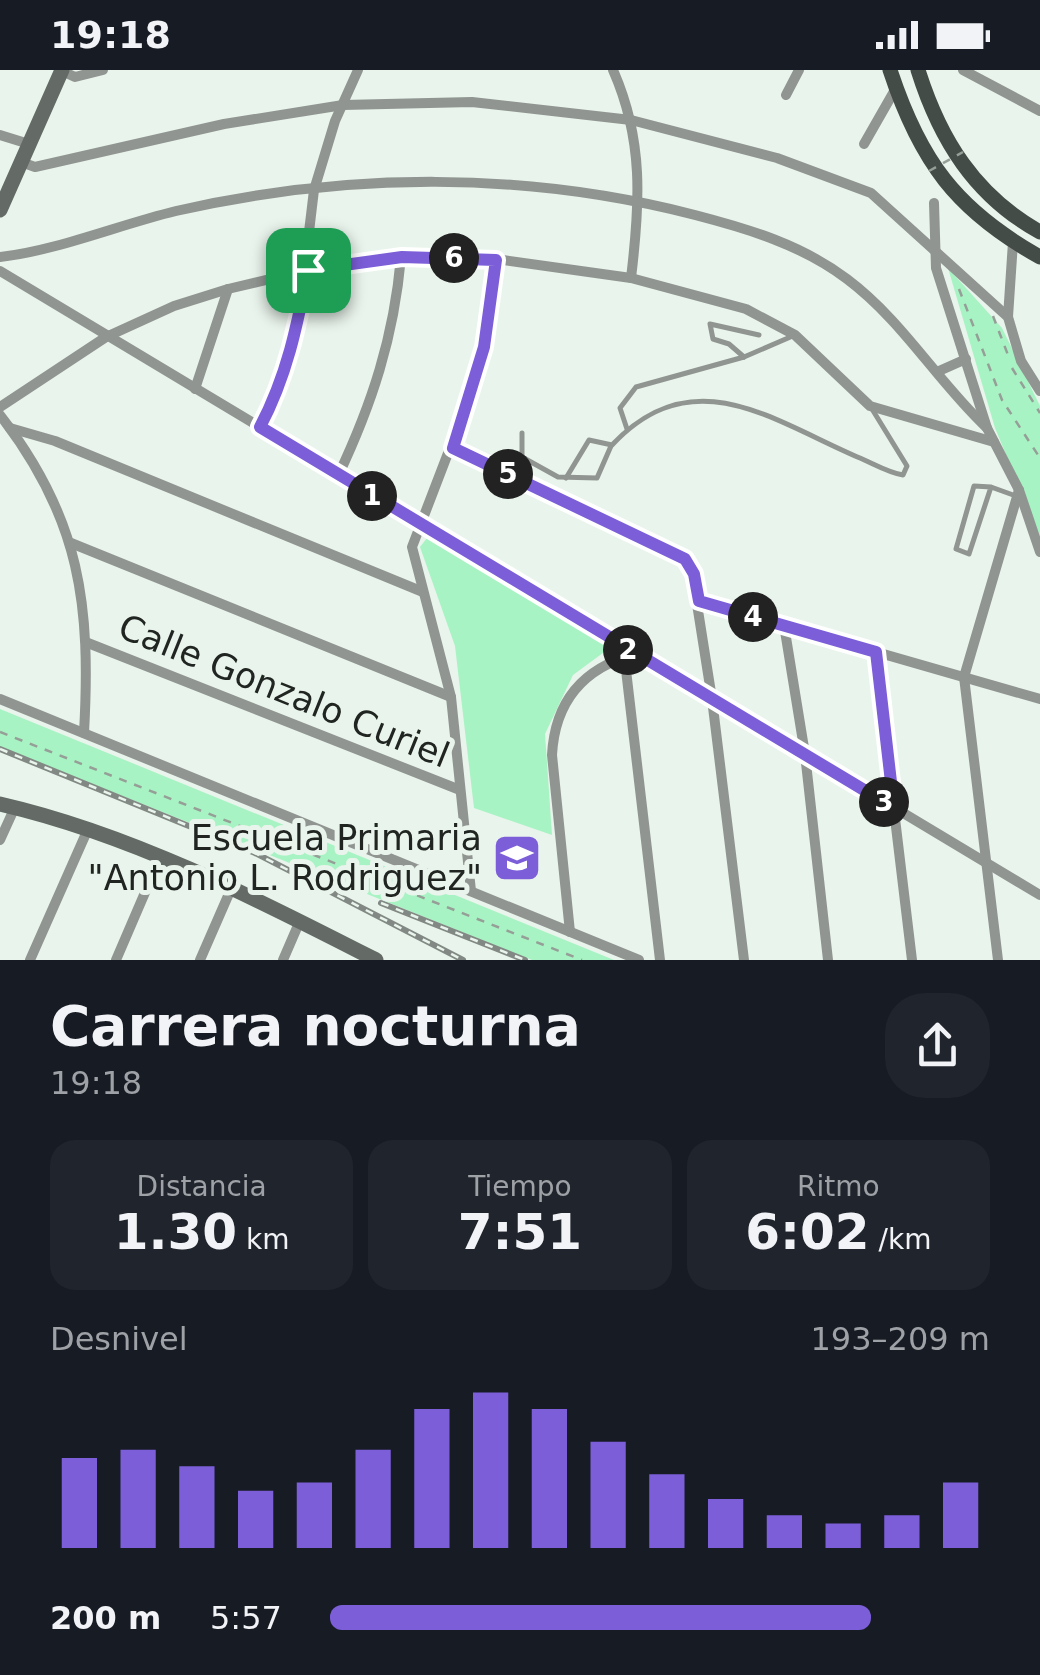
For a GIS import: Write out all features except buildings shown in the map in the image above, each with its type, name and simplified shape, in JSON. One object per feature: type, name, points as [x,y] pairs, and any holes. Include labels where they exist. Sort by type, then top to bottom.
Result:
[{"type":"main road","points":[[890,70],[923,150],[950,192],[1013,242],[1040,256]]},
{"type":"main road","points":[[918,70],[945,138],[969,176],[1023,223],[1040,232]]},
{"type":"street","points":[[0,210],[62,71],[75,77],[103,70]]},
{"type":"street","points":[[260,427],[284,376],[297,332],[308,270],[314,190],[358,70]]},
{"type":"street","points":[[613,70],[631,120],[640,201],[631,278]]},
{"type":"street","points":[[786,95],[799,70]]},
{"type":"street","points":[[963,70],[1040,111]]},
{"type":"street","points":[[864,144],[896,88]]},
{"type":"street","points":[[21,162],[35,167],[224,124],[343,106],[472,102],[631,120],[777,158],[862,187],[1008,317]]},
{"type":"street","points":[[0,134],[30,144]]},
{"type":"street","points":[[0,257],[178,211],[314,190],[428,180],[572,190],[640,201],[756,232],[812,257],[872,298],[988,428]]},
{"type":"street","points":[[934,202],[933,251],[988,428],[1040,552]]},
{"type":"street","points":[[1013,242],[1008,317],[1021,361],[1040,391]]},
{"type":"street","points":[[338,476],[366,416],[386,358],[396,318],[402,257]]},
{"type":"street","points":[[0,407],[106,337],[174,306],[308,270],[402,257],[496,260],[631,278],[746,309],[796,334],[870,406],[994,442]]},
{"type":"street","points":[[471,891],[450,697],[412,547],[418,523],[453,448],[484,347],[496,260]]},
{"type":"street","points":[[0,271],[627,653],[712,699],[1040,895]]},
{"type":"street","points":[[194,389],[228,290]]},
{"type":"street","points":[[939,371],[966,359]]},
{"type":"street","points":[[0,415],[40,476],[71,543],[88,643],[84,733]]},
{"type":"street","points":[[10,428],[55,441],[423,592]]},
{"type":"street","points":[[453,448],[685,559],[694,574],[744,960]]},
{"type":"street","points":[[998,960],[964,677],[1018,493]]},
{"type":"street","points":[[71,543],[450,697]]},
{"type":"street","points":[[699,601],[1040,699]]},
{"type":"street","points":[[784,625],[805,754],[828,960]]},
{"type":"street","name":"Calle Gonzalo Curiel","points":[[88,643],[460,790]]},
{"type":"street","points":[[876,652],[912,960]]},
{"type":"street","points":[[570,932],[552,755],[555,732],[566,702],[581,679],[627,653]]},
{"type":"street","points":[[627,653],[660,960]]},
{"type":"street","points":[[0,699],[639,960]]},
{"type":"street","points":[[0,840],[7,805],[88,830],[231,889],[372,959]]},
{"type":"street","points":[[30,960],[88,830]]},
{"type":"street","points":[[116,960],[159,860]]},
{"type":"street","points":[[200,960],[231,889]]},
{"type":"street","points":[[283,960],[299,922]]},
{"type":"lane","points":[[744,357],[714,339],[710,324],[760,335]]},
{"type":"lane","points":[[627,428],[620,408],[636,387],[744,357],[796,334]]},
{"type":"lane","points":[[522,433],[520,453],[527,462],[566,478],[597,478],[612,445],[627,428],[678,404],[708,398],[755,412],[903,475],[907,466],[870,406]]},
{"type":"lane","points":[[566,478],[589,440],[612,445]]},
{"type":"lane","points":[[990,488],[969,554],[959,552],[956,549],[974,486],[990,488],[1018,493]]},
{"type":"path","points":[[929,171],[963,152]]},
{"type":"path","points":[[952,268],[1002,400],[1040,458]]},
{"type":"path","points":[[0,732],[582,960]]},
{"type":"green space","points":[[948,268],[1002,328],[1040,406],[1040,536],[995,428]]},
{"type":"green space","points":[[427,538],[611,647],[573,675],[545,734],[552,835],[474,808],[455,646],[420,547]]},
{"type":"green space","points":[[0,709],[614,960],[532,960],[0,747]]},
{"type":"railway","points":[[0,749],[255,853],[463,960]]},
{"type":"railway","points":[[381,903],[525,960]]},
{"type":"place","name":"Escuela Primaria \"Antonio L. Rodriguez\"","points":[[517,858]]},
{"type":"route","points":[[402,257],[496,260],[484,347],[453,448],[685,559],[694,574],[699,601],[876,652],[894,808],[260,427],[284,376],[308,270],[402,257]]}]
